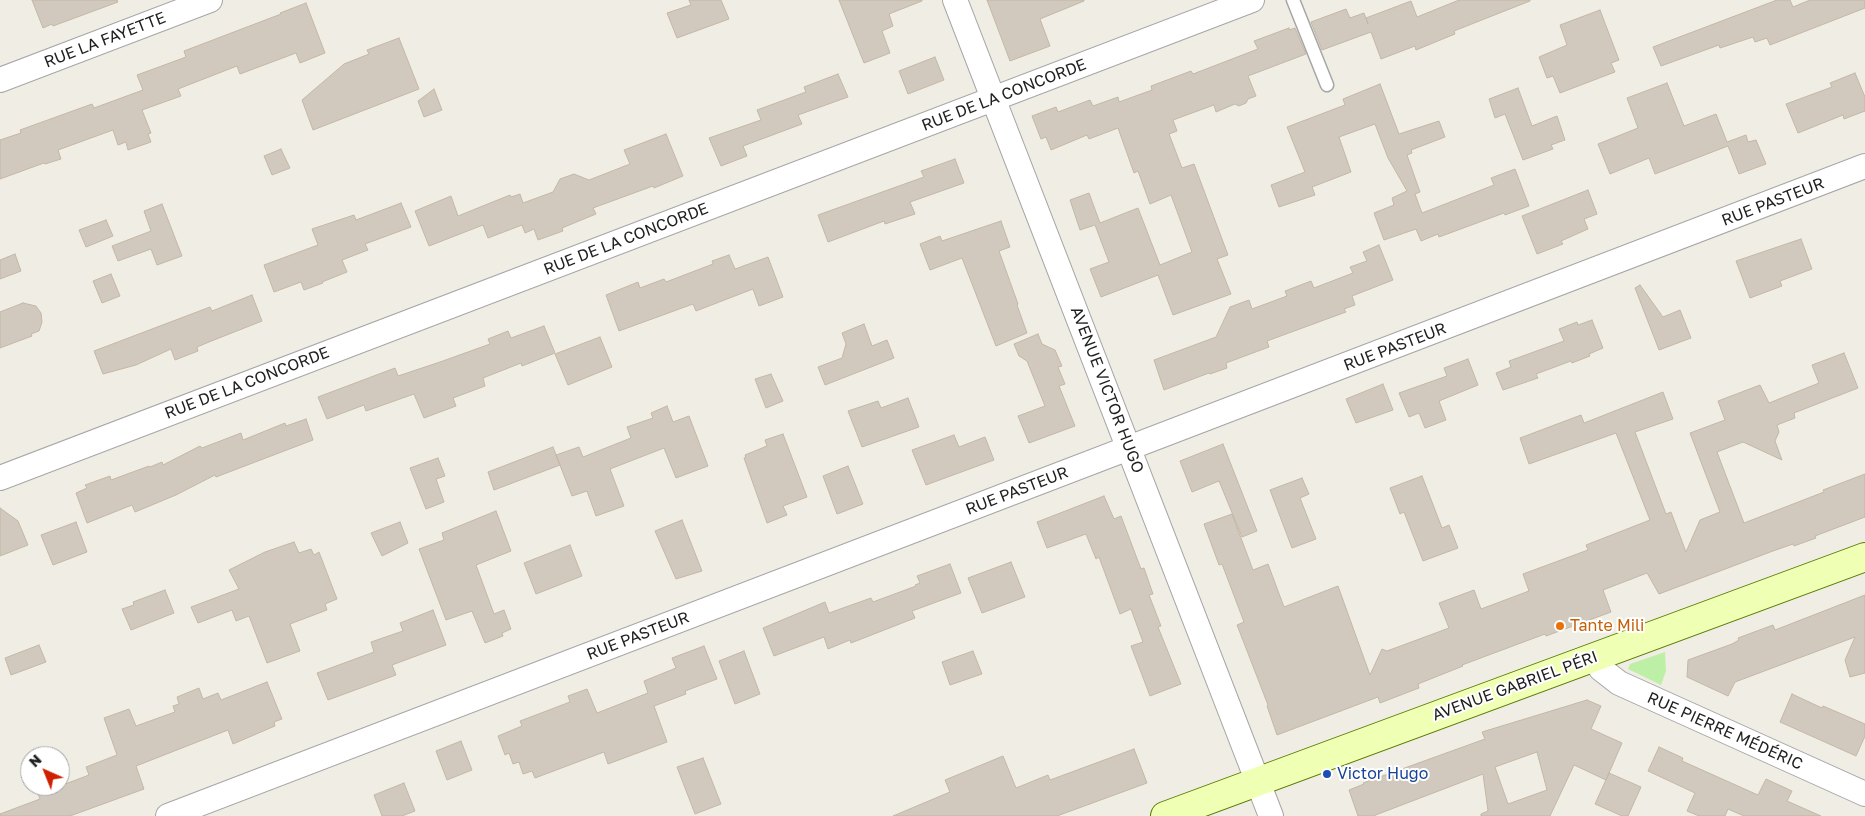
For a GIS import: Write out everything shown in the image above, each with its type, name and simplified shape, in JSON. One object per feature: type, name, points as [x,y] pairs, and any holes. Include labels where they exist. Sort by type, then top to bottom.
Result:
[{"type":"street","name":"RUE LA FAYETTE","points":[[0,80],[210,0]]},
{"type":"street","name":"AVENUE VICTOR HUGO","points":[[955,0],[1271,816]]},
{"type":"street","name":"RUE DE LA CONCORDE","points":[[0,478],[1252,0]]},
{"type":"street","name":"RUE PASTEUR","points":[[168,816],[1865,166]]},
{"type":"street","name":"AVENUE GABRIEL PÉRI","points":[[1167,816],[1258,780],[1594,658],[1865,556]]},
{"type":"street","name":"RUE PIERRE MÉDÉRIC","points":[[1594,658],[1601,669],[1619,683],[1865,794]]},
{"type":"lane","points":[[1293,0],[1327,85]]},
{"type":"green space","points":[[1665,652],[1666,671],[1661,685],[1628,669],[1630,664]]},
{"type":"building","points":[[32,0],[117,0],[118,2],[43,28]]},
{"type":"building","points":[[689,0],[721,0],[729,19],[677,38],[667,13],[691,5]]},
{"type":"building","points":[[839,0],[922,1],[889,14],[893,26],[882,31],[890,53],[864,63]]},
{"type":"building","points":[[987,0],[1084,1],[1040,19],[1050,46],[1010,61]]},
{"type":"building","points":[[1459,0],[1530,1],[1454,31],[1455,34],[1416,50],[1415,46],[1381,59],[1371,32],[1322,50],[1311,22],[1346,9],[1350,18],[1364,13],[1368,24],[1366,18],[1411,1],[1417,17]]},
{"type":"building","points":[[1777,0],[1790,0],[1793,7],[1810,0],[1865,0],[1865,8],[1770,45],[1767,38],[1755,42],[1753,37],[1720,48],[1719,45],[1661,66],[1653,47]]},
{"type":"building","points":[[306,3],[325,53],[300,63],[296,53],[240,74],[237,66],[178,89],[181,96],[142,110],[151,133],[148,134],[151,142],[128,150],[126,142],[118,145],[113,130],[58,150],[61,159],[0,179],[0,140],[21,133],[20,130],[92,104],[94,108],[143,90],[137,75],[186,57],[184,51]]},
{"type":"building","points":[[1600,10],[1619,60],[1611,63],[1615,72],[1560,93],[1553,76],[1547,78],[1539,57],[1567,45],[1560,25]]},
{"type":"building","points":[[1289,28],[1289,30],[1295,28],[1306,54],[1248,76],[1256,96],[1248,99],[1246,103],[1239,106],[1235,104],[1216,112],[1214,105],[1173,120],[1177,131],[1169,134],[1182,168],[1194,164],[1228,255],[1217,259],[1231,294],[1173,315],[1158,275],[1101,297],[1090,269],[1109,262],[1095,225],[1080,230],[1070,200],[1089,193],[1100,223],[1138,208],[1160,265],[1192,252],[1171,195],[1150,204],[1138,171],[1134,173],[1118,128],[1089,139],[1087,135],[1051,150],[1046,137],[1041,139],[1032,116],[1056,107],[1058,112],[1090,100],[1093,106],[1118,97],[1119,102],[1152,90],[1151,86],[1191,71],[1193,74],[1258,49],[1254,41]]},
{"type":"building","points":[[399,38],[419,89],[313,130],[302,100],[344,64],[369,54],[367,50]]},
{"type":"building","points":[[935,57],[944,80],[908,94],[899,71]]},
{"type":"building","points":[[1855,73],[1865,97],[1865,111],[1844,119],[1843,115],[1798,133],[1786,104],[1832,87],[1830,83]]},
{"type":"building","points":[[838,74],[848,97],[798,115],[802,124],[743,146],[747,156],[721,166],[709,138],[761,120],[757,110],[806,92],[804,87]]},
{"type":"building","points":[[1667,83],[1684,126],[1716,114],[1727,142],[1746,135],[1748,142],[1756,140],[1766,164],[1739,174],[1728,146],[1655,174],[1649,158],[1610,174],[1598,144],[1638,128],[1627,98]]},
{"type":"building","points":[[1380,84],[1399,134],[1439,121],[1445,137],[1411,150],[1412,153],[1407,155],[1420,192],[1415,194],[1422,213],[1494,185],[1491,178],[1515,169],[1529,206],[1505,215],[1504,213],[1439,237],[1438,234],[1421,241],[1416,229],[1384,240],[1374,213],[1394,205],[1392,198],[1407,191],[1388,158],[1375,124],[1339,137],[1351,172],[1312,187],[1315,195],[1279,207],[1271,185],[1305,172],[1287,127],[1345,105],[1343,99]]},
{"type":"building","points":[[1518,88],[1532,126],[1557,116],[1565,140],[1551,145],[1553,149],[1523,160],[1505,114],[1495,118],[1489,99]]},
{"type":"building","points":[[434,89],[442,110],[424,117],[418,101]]},
{"type":"building","points":[[666,134],[683,176],[654,188],[653,186],[593,208],[596,214],[562,228],[563,231],[538,240],[534,229],[525,233],[522,225],[488,238],[483,225],[429,246],[415,211],[451,196],[458,216],[510,195],[511,197],[520,194],[523,203],[553,192],[560,179],[574,174],[589,180],[630,164],[624,150]]},
{"type":"building","points":[[281,149],[290,168],[272,175],[264,156]]},
{"type":"building","points":[[955,159],[964,183],[910,202],[915,214],[885,224],[884,221],[828,242],[818,215],[924,177],[921,171]]},
{"type":"building","points":[[1588,190],[1597,214],[1584,219],[1588,229],[1561,241],[1563,244],[1537,254],[1522,216]]},
{"type":"building","points":[[401,203],[411,227],[365,244],[368,250],[342,260],[347,272],[304,290],[301,282],[274,292],[264,265],[318,245],[312,229],[354,215],[356,220]]},
{"type":"building","points":[[162,204],[182,256],[157,265],[151,249],[118,261],[112,246],[151,231],[144,211]]},
{"type":"building","points":[[106,220],[113,236],[86,247],[79,230]]},
{"type":"building","points":[[1001,221],[1010,247],[999,251],[1027,333],[996,346],[962,258],[930,270],[920,244],[940,236],[942,241]]},
{"type":"building","points":[[1801,239],[1812,269],[1780,281],[1782,286],[1750,298],[1736,261]]},
{"type":"building","points":[[1379,245],[1393,280],[1352,296],[1355,305],[1344,309],[1346,312],[1267,341],[1269,347],[1226,363],[1227,368],[1164,390],[1154,360],[1216,337],[1230,307],[1249,300],[1252,309],[1287,296],[1285,291],[1311,281],[1314,288],[1353,273],[1350,267],[1367,261],[1363,252]]},
{"type":"building","points":[[15,254],[21,271],[0,279],[0,260]]},
{"type":"building","points":[[729,255],[735,269],[768,257],[783,297],[759,306],[753,289],[696,311],[693,304],[619,331],[606,295],[638,282],[640,288],[664,279],[666,282],[713,264],[712,261]]},
{"type":"building","points":[[111,274],[120,296],[102,303],[93,281]]},
{"type":"building","points":[[1640,285],[1663,317],[1680,310],[1691,338],[1659,350],[1635,288]]},
{"type":"building","points":[[252,295],[262,321],[197,347],[198,351],[175,360],[171,349],[136,365],[103,374],[94,351],[210,307],[212,311]]},
{"type":"building","points":[[23,303],[36,306],[41,313],[42,322],[39,331],[31,334],[32,336],[0,348],[0,312]]},
{"type":"building","points":[[1592,320],[1603,348],[1589,354],[1590,356],[1572,363],[1571,361],[1536,374],[1538,378],[1503,390],[1496,373],[1511,367],[1509,361],[1564,341],[1559,329],[1577,322],[1578,325]]},
{"type":"building","points":[[864,324],[872,346],[887,340],[894,358],[825,385],[818,367],[842,358],[846,344],[842,333]]},
{"type":"building","points":[[544,326],[555,353],[522,366],[521,363],[483,378],[485,386],[453,398],[456,406],[424,418],[414,394],[366,411],[364,405],[327,419],[318,397],[395,368],[398,376],[440,362],[490,344],[488,339],[508,331],[511,338]]},
{"type":"building","points":[[1038,334],[1042,344],[1055,350],[1062,366],[1058,367],[1065,384],[1059,386],[1075,426],[1029,443],[1018,416],[1045,406],[1027,361],[1019,356],[1014,344]]},
{"type":"building","points":[[600,337],[612,367],[568,385],[555,354]]},
{"type":"building","points":[[1844,353],[1858,388],[1794,413],[1795,418],[1777,425],[1779,432],[1775,441],[1782,460],[1743,442],[1717,452],[1744,523],[1865,474],[1865,517],[1815,536],[1816,538],[1773,551],[1659,594],[1647,573],[1603,590],[1611,612],[1462,665],[1418,684],[1419,688],[1380,703],[1378,697],[1277,735],[1268,705],[1237,625],[1244,622],[1222,564],[1219,565],[1204,524],[1232,514],[1253,570],[1268,564],[1284,607],[1338,586],[1370,675],[1382,649],[1387,651],[1449,628],[1439,603],[1474,590],[1481,609],[1529,591],[1523,574],[1588,550],[1586,545],[1650,520],[1616,433],[1529,464],[1520,438],[1581,415],[1584,423],[1663,392],[1673,419],[1635,432],[1666,514],[1671,512],[1686,552],[1700,520],[1720,512],[1690,433],[1725,420],[1718,401],[1760,385],[1769,403],[1819,383],[1812,365]]},
{"type":"building","points":[[1468,359],[1478,385],[1439,401],[1446,420],[1425,428],[1419,413],[1409,417],[1399,393],[1447,376],[1444,368]]},
{"type":"building","points":[[771,374],[783,401],[766,408],[755,379]]},
{"type":"building","points":[[1383,384],[1393,410],[1356,423],[1346,399]]},
{"type":"building","points":[[908,398],[919,427],[862,447],[848,411],[878,401],[881,408]]},
{"type":"building","points":[[667,406],[673,422],[689,416],[708,466],[676,478],[664,448],[610,469],[624,506],[596,516],[587,491],[572,496],[556,455],[579,447],[583,457],[631,438],[627,427],[653,418],[651,413]]},
{"type":"building","points":[[306,419],[313,440],[216,477],[215,475],[176,495],[135,512],[132,505],[87,523],[76,493],[87,488],[85,485],[110,476],[111,480],[162,462],[163,465],[200,446],[202,448],[241,433],[243,440],[285,423],[286,426]]},
{"type":"building","points":[[783,434],[807,497],[783,506],[787,515],[767,523],[744,458],[746,457],[745,455],[767,446],[765,440]]},
{"type":"building","points":[[954,435],[959,447],[985,437],[994,460],[926,485],[912,450]]},
{"type":"building","points":[[1223,444],[1257,531],[1242,537],[1219,481],[1192,492],[1180,461]]},
{"type":"building","points":[[553,447],[560,465],[494,490],[488,472]]},
{"type":"building","points":[[438,458],[445,476],[436,479],[444,502],[426,509],[410,468]]},
{"type":"building","points":[[848,466],[863,504],[837,514],[823,476]]},
{"type":"building","points":[[1422,476],[1442,528],[1449,525],[1458,548],[1423,561],[1404,512],[1400,514],[1390,488]]},
{"type":"building","points":[[1302,478],[1309,494],[1300,498],[1316,539],[1292,548],[1270,490]]},
{"type":"building","points":[[1104,496],[1114,519],[1121,516],[1141,569],[1144,568],[1153,594],[1149,595],[1161,626],[1158,627],[1181,684],[1150,696],[1131,646],[1143,642],[1131,609],[1120,614],[1099,557],[1096,559],[1086,534],[1047,548],[1037,522]]},
{"type":"building","points":[[0,508],[18,521],[28,545],[0,556]]},
{"type":"building","points":[[496,511],[511,551],[476,565],[494,614],[504,610],[511,629],[502,633],[503,636],[485,643],[472,611],[446,620],[419,549],[444,540],[442,533]]},
{"type":"building","points":[[682,520],[702,571],[676,579],[655,531]]},
{"type":"building","points":[[76,522],[87,552],[53,565],[41,535]]},
{"type":"building","points":[[400,522],[408,543],[382,556],[371,533]]},
{"type":"building","points":[[294,542],[299,553],[311,549],[314,555],[319,552],[337,599],[325,604],[327,610],[290,624],[300,651],[267,663],[249,616],[236,621],[232,610],[198,623],[191,607],[239,589],[229,570],[265,552]]},
{"type":"building","points":[[570,545],[582,576],[536,594],[524,563]]},
{"type":"building","points":[[1011,562],[1025,597],[982,613],[968,578]]},
{"type":"building","points":[[950,564],[961,593],[912,611],[915,618],[851,643],[850,640],[828,649],[824,637],[774,656],[763,628],[825,602],[829,613],[871,598],[873,602],[916,586],[920,583],[917,576]]},
{"type":"building","points":[[165,590],[174,613],[131,630],[122,609],[134,605],[133,602]]},
{"type":"building","points":[[1865,595],[1865,673],[1850,677],[1845,660],[1855,637],[1735,682],[1728,696],[1687,677],[1688,660],[1732,644],[1739,640],[1738,638],[1773,625],[1775,630]]},
{"type":"building","points":[[433,610],[446,645],[392,665],[396,675],[328,700],[317,673],[374,652],[371,642],[403,631],[400,623]]},
{"type":"building","points":[[39,645],[46,662],[11,675],[5,658]]},
{"type":"building","points":[[704,646],[717,679],[685,691],[686,694],[654,706],[667,742],[608,764],[604,752],[535,778],[532,771],[523,774],[519,762],[513,764],[509,753],[505,755],[498,736],[522,726],[520,721],[570,702],[568,696],[587,689],[597,713],[648,693],[644,681],[676,668],[672,658]]},
{"type":"building","points":[[744,651],[760,694],[735,704],[719,661]]},
{"type":"building","points":[[973,651],[982,674],[950,685],[942,662]]},
{"type":"building","points":[[267,682],[282,719],[274,722],[275,726],[233,744],[228,730],[136,766],[144,789],[70,816],[0,816],[0,814],[40,799],[39,796],[70,796],[70,782],[89,775],[86,767],[117,755],[104,718],[129,709],[136,726],[175,712],[173,706],[179,704],[177,697],[199,688],[203,699],[218,693],[221,700]]},
{"type":"building","points":[[1792,694],[1822,708],[1823,706],[1865,724],[1865,736],[1856,756],[1780,722]]},
{"type":"building","points":[[1587,700],[1601,706],[1591,729],[1622,743],[1606,780],[1574,765],[1550,816],[1481,816],[1481,814],[1488,811],[1483,774],[1373,816],[1358,816],[1349,790],[1363,783],[1485,739],[1482,732]],"holes":[[[1537,752],[1547,790],[1508,804],[1495,767]]]},
{"type":"building","points":[[461,741],[472,770],[447,780],[436,751]]},
{"type":"building","points":[[1659,747],[1683,758],[1682,761],[1758,795],[1766,779],[1792,791],[1787,801],[1821,816],[1744,816],[1728,809],[1725,816],[1699,816],[1687,811],[1695,793],[1648,771]]},
{"type":"building","points":[[1134,749],[1147,783],[1057,816],[893,816],[950,792],[945,780],[1003,756],[1016,788],[1048,775],[1050,780]]},
{"type":"building","points":[[703,758],[721,804],[695,814],[677,767]]},
{"type":"building","points":[[1609,773],[1641,787],[1628,816],[1622,816],[1595,804]]},
{"type":"building","points":[[404,783],[415,811],[402,816],[382,816],[374,795]]},
{"type":"place","name":"Tante Mili","points":[[1560,626]]},
{"type":"place","name":"Victor Hugo","points":[[1327,774]]}]
